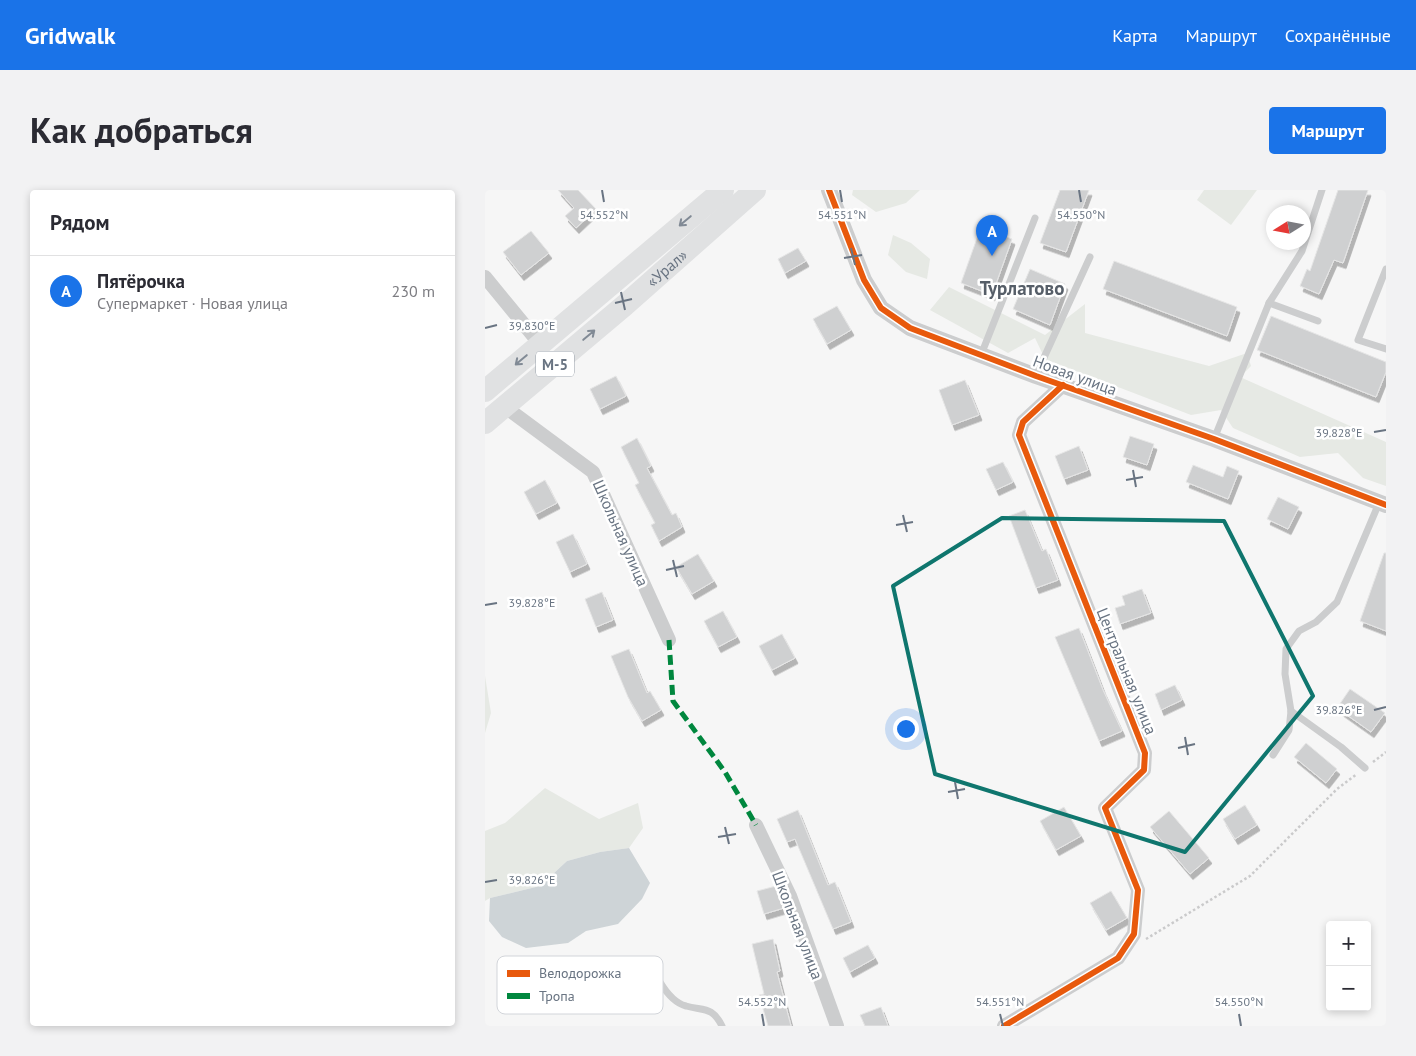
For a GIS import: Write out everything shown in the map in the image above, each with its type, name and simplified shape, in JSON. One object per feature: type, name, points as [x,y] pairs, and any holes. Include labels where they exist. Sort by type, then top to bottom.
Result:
[{"type":"highway","name":"«Урал»","points":[[485,391],[723,190]]},
{"type":"highway","name":"«Урал»","points":[[485,423],[632,299],[755,190]]},
{"type":"street","name":"Новая улица","points":[[829,190],[864,280],[881,308],[910,328],[1036,376],[1214,439],[1383,504]]},
{"type":"street","points":[[485,276],[540,344]]},
{"type":"street","name":"Центральная улица","points":[[1005,1026],[1118,958],[1134,934],[1138,890],[1105,808],[1144,770],[1145,753],[1019,435],[1023,422],[1063,385]]},
{"type":"street","name":"Школьная улица","points":[[504,406],[593,472],[669,640]]},
{"type":"street","name":"Школьная улица","points":[[756,826],[790,896],[837,1026]]},
{"type":"lane","points":[[1214,439],[1269,303],[1302,251],[1322,190]]},
{"type":"lane","points":[[981,355],[1035,218]]},
{"type":"lane","points":[[1036,376],[1090,258]]},
{"type":"lane","points":[[1386,269],[1358,340],[1386,349]]},
{"type":"lane","points":[[1269,303],[1318,322]]},
{"type":"lane","points":[[1273,755],[1289,730],[1291,711],[1285,674],[1286,649],[1299,631],[1316,622],[1337,602],[1383,504]]},
{"type":"lane","points":[[1291,711],[1341,747],[1365,768]]},
{"type":"lane","points":[[663,987],[668,995],[684,1006],[705,1009],[717,1015],[722,1026]]},
{"type":"path","points":[[1144,940],[1250,876],[1337,789],[1386,752]]},
{"type":"highlighted area","points":[[1002,518],[1224,521],[1313,696],[1185,852],[935,774],[893,586]]},
{"type":"shaded area","points":[[853,190],[920,190],[906,203],[876,212],[852,195]]},
{"type":"shaded area","points":[[1204,190],[1257,190],[1231,225],[1197,200]]},
{"type":"shaded area","points":[[893,235],[911,243],[930,259],[927,279],[906,272],[888,255]]},
{"type":"shaded area","points":[[949,287],[1045,335],[1085,304],[1085,333],[1209,366],[1247,353],[1251,366],[1240,377],[1386,442],[1386,486],[1363,478],[1338,453],[1300,457],[1233,428],[1221,410],[1191,415],[1045,359],[1035,338],[1008,353],[930,310]]},
{"type":"shaded area","points":[[485,676],[491,713],[485,733]]},
{"type":"shaded area","points":[[545,788],[599,819],[638,803],[643,828],[629,848],[600,852],[567,861],[540,886],[490,898],[485,901],[485,831],[505,823]]},
{"type":"shaded area","points":[[629,848],[650,883],[642,899],[618,924],[586,931],[568,943],[526,948],[502,937],[489,921],[490,898],[540,886],[567,861],[600,852]]},
{"type":"building","points":[[558,190],[578,190],[596,209],[576,228],[565,216],[574,208]]},
{"type":"building","points":[[1060,190],[1089,190],[1066,252],[1040,243]]},
{"type":"building","points":[[1338,190],[1368,190],[1343,263],[1334,260],[1319,294],[1300,286],[1307,269],[1310,271]]},
{"type":"building","points":[[981,227],[1012,239],[992,295],[961,283]]},
{"type":"building","points":[[531,231],[549,253],[521,275],[503,252]]},
{"type":"building","points":[[798,248],[806,261],[785,273],[778,259]]},
{"type":"building","points":[[1114,261],[1237,307],[1227,336],[1103,289]]},
{"type":"building","points":[[1030,269],[1065,284],[1050,325],[1013,309]]},
{"type":"building","points":[[837,306],[851,330],[827,344],[813,319]]},
{"type":"building","points":[[1271,316],[1386,362],[1386,372],[1376,397],[1257,350]]},
{"type":"building","points":[[616,376],[626,396],[600,409],[590,389]]},
{"type":"building","points":[[965,380],[979,415],[952,425],[939,390]]},
{"type":"building","points":[[1130,436],[1154,444],[1147,465],[1123,457]]},
{"type":"building","points":[[637,438],[651,466],[647,468],[672,515],[676,513],[682,527],[659,541],[651,525],[655,523],[635,485],[639,483],[621,447]]},
{"type":"building","points":[[1079,446],[1088,470],[1064,479],[1055,456]]},
{"type":"building","points":[[1003,462],[1013,482],[996,490],[986,469]]},
{"type":"building","points":[[1193,465],[1223,477],[1227,466],[1239,471],[1228,499],[1186,482]]},
{"type":"building","points":[[545,480],[557,503],[536,514],[524,492]]},
{"type":"building","points":[[1278,497],[1299,507],[1288,529],[1267,519]]},
{"type":"building","points":[[1025,510],[1042,551],[1046,549],[1058,580],[1036,588],[1009,516]]},
{"type":"building","points":[[573,534],[587,564],[570,572],[556,542]]},
{"type":"building","points":[[1384,553],[1386,553],[1386,631],[1360,621]]},
{"type":"building","points":[[698,554],[714,581],[692,594],[676,567]]},
{"type":"building","points":[[1142,589],[1151,613],[1120,624],[1115,608],[1125,605],[1122,596]]},
{"type":"building","points":[[602,592],[613,620],[596,627],[585,599]]},
{"type":"building","points":[[723,611],[737,637],[718,647],[704,621]]},
{"type":"building","points":[[1079,628],[1103,690],[1122,731],[1099,741],[1055,637]]},
{"type":"building","points":[[782,634],[795,658],[772,670],[759,646]]},
{"type":"building","points":[[629,649],[647,693],[650,691],[661,710],[642,721],[628,697],[611,656]]},
{"type":"building","points":[[1175,685],[1182,700],[1161,710],[1155,694]]},
{"type":"building","points":[[1350,689],[1385,713],[1371,732],[1337,708]]},
{"type":"building","points":[[1306,743],[1337,769],[1326,783],[1294,757]]},
{"type":"building","points":[[1245,805],[1257,825],[1235,839],[1223,819]]},
{"type":"building","points":[[1064,807],[1081,836],[1056,850],[1040,821]]},
{"type":"building","points":[[798,810],[828,885],[835,882],[851,922],[833,929],[795,839],[787,842],[777,819]]},
{"type":"building","points":[[1169,811],[1209,858],[1190,874],[1150,827]]},
{"type":"building","points":[[776,886],[784,908],[764,914],[757,891]]},
{"type":"building","points":[[1111,891],[1127,918],[1106,930],[1090,903]]},
{"type":"building","points":[[773,939],[780,971],[777,972],[791,1026],[768,1026],[759,995],[764,994],[752,944]]},
{"type":"building","points":[[868,945],[875,958],[850,972],[843,958]]},
{"type":"building","points":[[881,1007],[888,1026],[865,1026],[860,1015]]},
{"type":"marked path","points":[[669,640],[673,701],[725,772],[756,825]]},
{"type":"cycle path","points":[[829,190],[864,280],[881,308],[910,328],[1036,376],[1214,439],[1386,505]]},
{"type":"cycle path","points":[[1004,1026],[1118,958],[1134,934],[1138,890],[1105,808],[1144,770],[1145,753],[1019,435],[1023,422],[1063,385]]},
{"type":"place","name":"Пятёрочка","points":[[992,256]]},
{"type":"district","name":"Турлатово","points":[[1022,288]]}]
